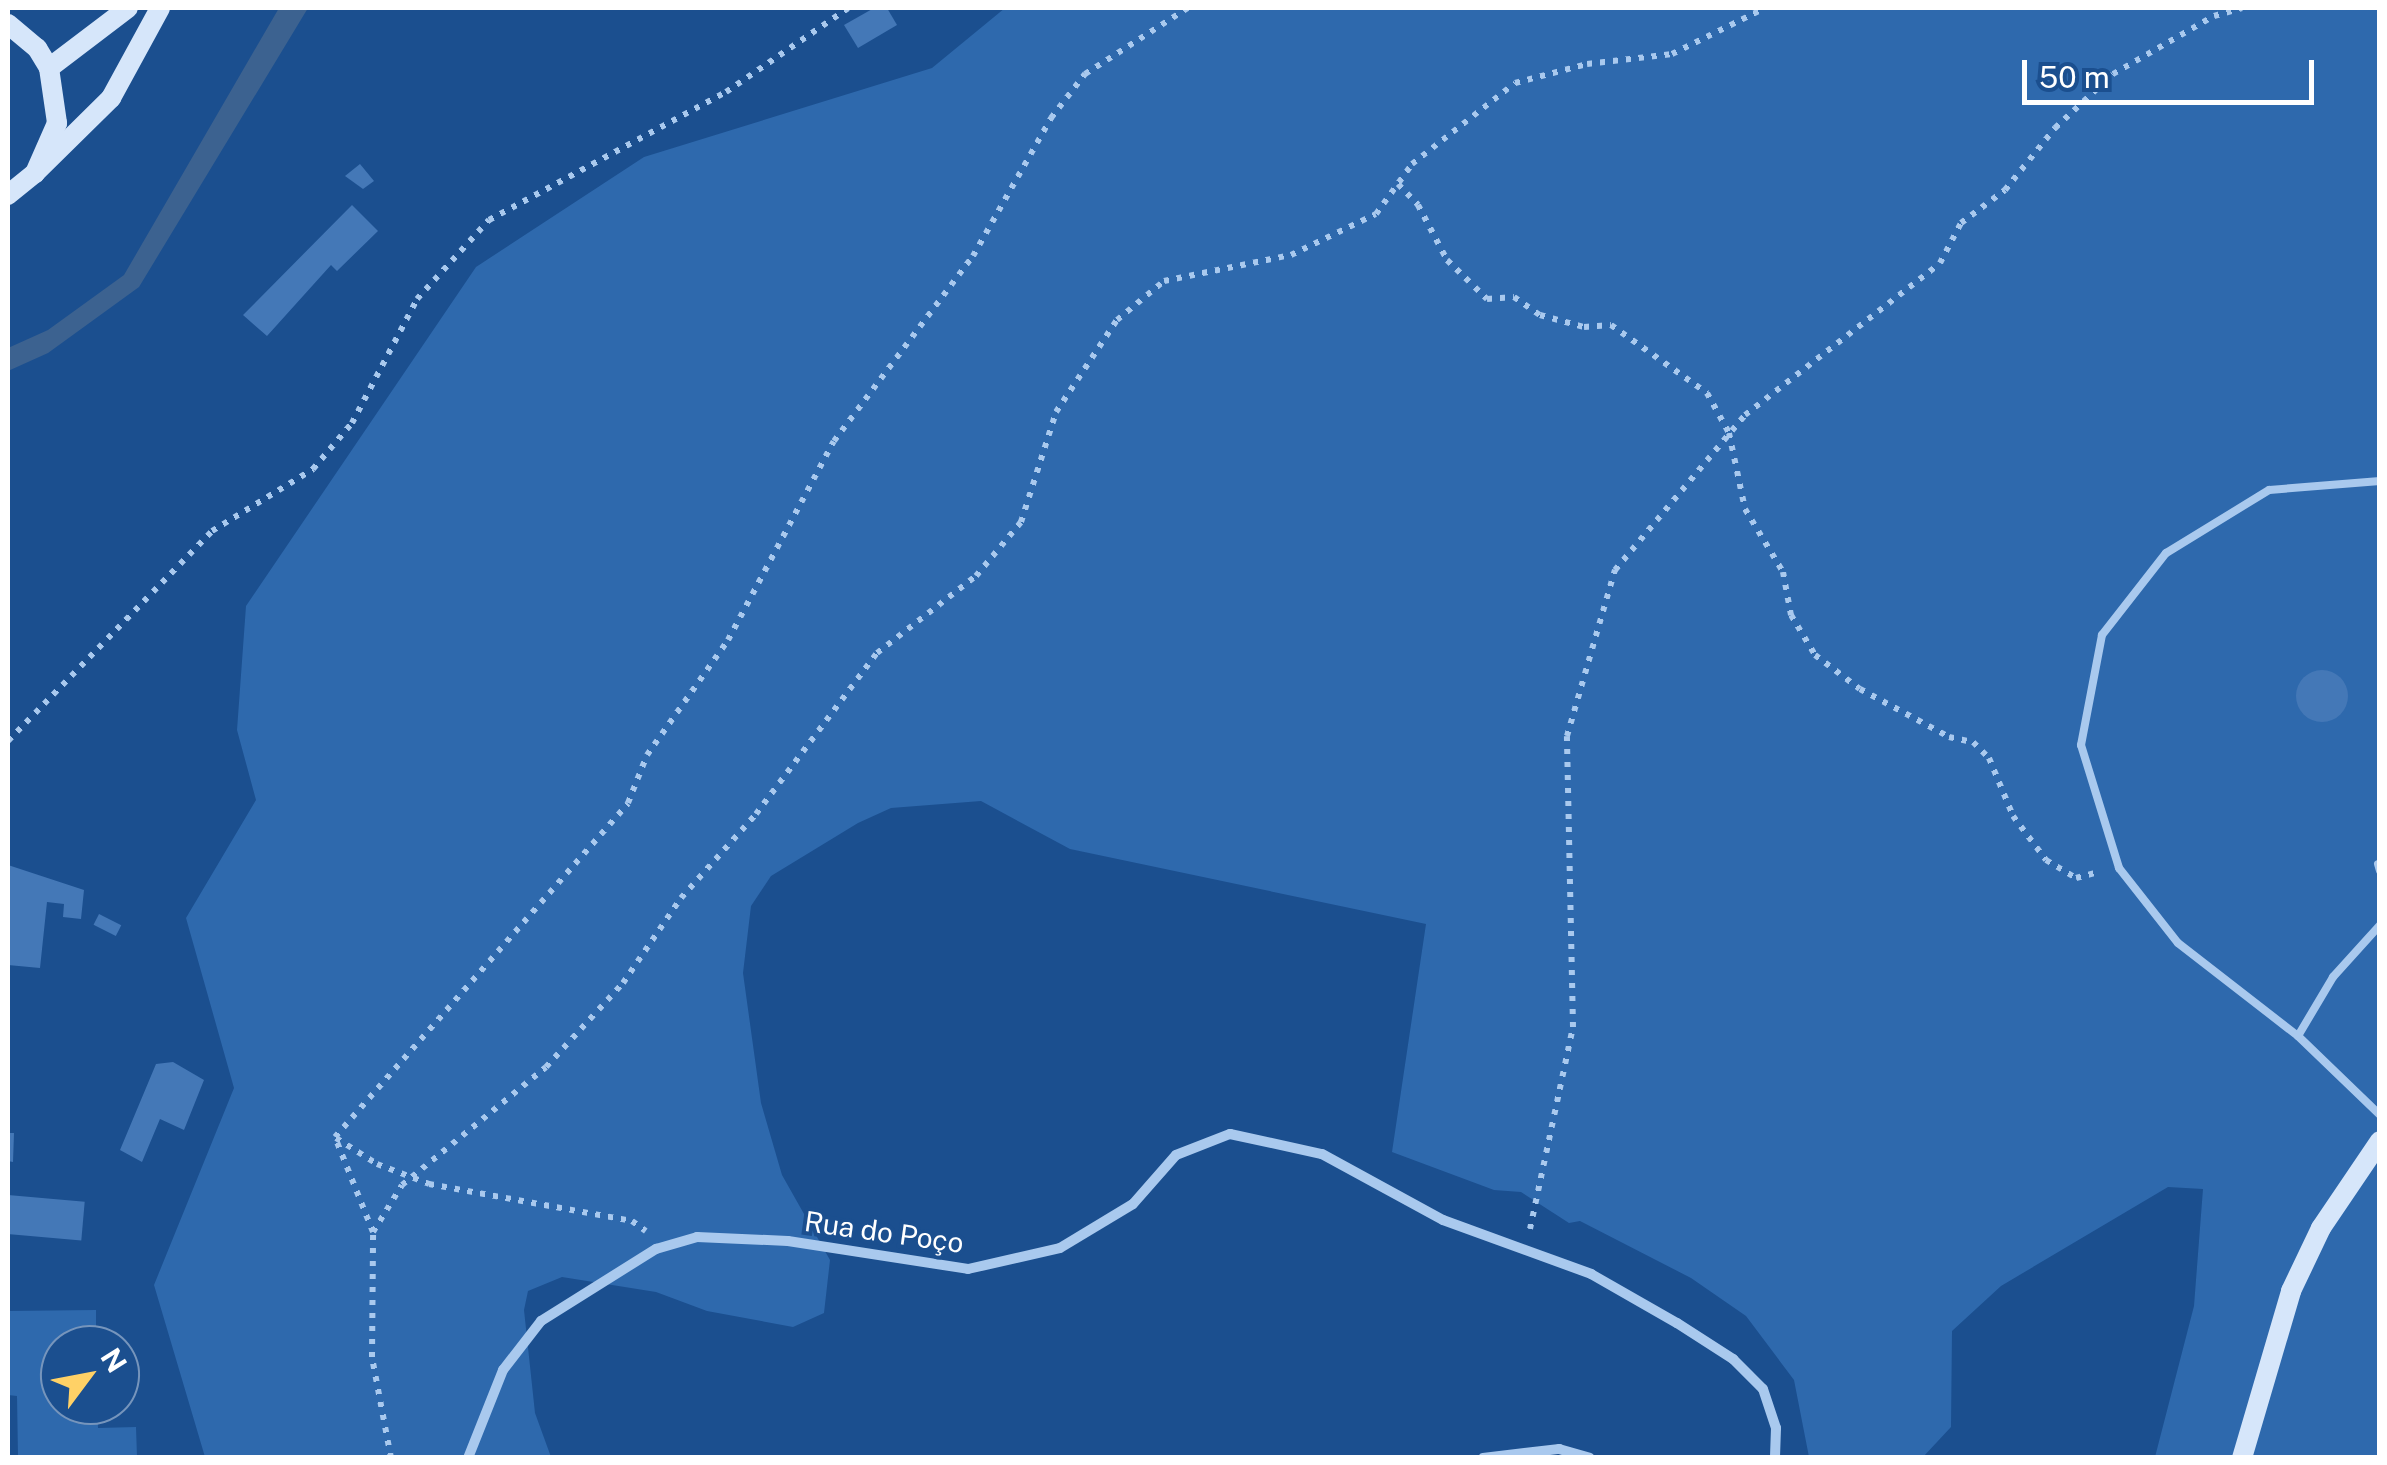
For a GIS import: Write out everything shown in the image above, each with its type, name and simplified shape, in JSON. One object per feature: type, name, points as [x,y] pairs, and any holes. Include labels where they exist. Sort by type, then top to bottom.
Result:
[{"type":"street","points":[[17,8],[14,28],[49,68],[57,123],[35,173]]},
{"type":"street","points":[[49,68],[128,8]]},
{"type":"street","points":[[8,195],[111,98],[160,8]]},
{"type":"street","name":"Rua do Poço","points":[[468,1458],[504,1370],[541,1321],[667,1246],[697,1236],[788,1240],[968,1269],[1060,1248],[1132,1204],[1176,1155],[1230,1134],[1322,1154],[1429,1214],[1591,1274],[1733,1358],[1763,1388],[1776,1428],[1775,1458]]},
{"type":"street","points":[[2242,1458],[2290,1291],[2321,1228],[2380,1141]]},
{"type":"street","points":[[1483,1458],[1559,1449],[1590,1458]]},
{"type":"lane","points":[[2380,481],[2269,490],[2166,553],[2102,635],[2081,746],[2119,868],[2178,943],[2298,1036],[2380,1116]]},
{"type":"lane","points":[[2298,1036],[2333,978],[2380,925]]},
{"type":"path","points":[[8,741],[212,532],[313,469],[352,423],[417,299],[488,220],[726,92],[848,8]]},
{"type":"path","points":[[334,1137],[628,803],[647,755],[728,640],[826,455],[974,256],[1051,118],[1084,74],[1188,8]]},
{"type":"path","points":[[373,1232],[412,1177],[546,1067],[623,982],[682,898],[756,814],[876,653],[976,576],[1021,522],[1056,412],[1117,320],[1164,281],[1330,242],[1376,214],[1398,184],[1457,123],[1515,83],[1587,64],[1672,54],[1764,8]]},
{"type":"path","points":[[1526,1250],[1573,1027],[1567,736],[1615,570],[1729,432],[1940,263],[1961,222],[2005,190],[2055,128],[2113,74],[2214,16],[2242,8]]},
{"type":"path","points":[[1398,184],[1418,205],[1448,260],[1487,299],[1514,297],[1540,316],[1584,326],[1611,325],[1707,392],[1729,432],[1745,509],[1783,572],[1791,615],[1816,655],[1860,689],[1949,736],[1974,742],[1990,758],[2014,816],[2046,860],[2076,878],[2119,868]]},
{"type":"path","points":[[334,1137],[412,1177],[632,1221],[667,1246]]},
{"type":"path","points":[[334,1137],[373,1232],[372,1357],[391,1458]]},
{"type":"shaded area","points":[[279,8],[308,8],[139,287],[48,353],[8,371],[8,348],[48,330],[124,275]]},
{"type":"shaded area","points":[[1005,8],[2379,8],[2379,1457],[2155,1457],[2194,1306],[2203,1189],[2168,1187],[2001,1286],[1952,1331],[1951,1427],[1923,1457],[1809,1457],[1794,1380],[1746,1316],[1691,1278],[1580,1221],[1569,1223],[1521,1192],[1494,1190],[1392,1152],[1426,924],[1070,849],[981,801],[891,808],[858,823],[771,876],[751,906],[743,973],[761,1103],[782,1175],[830,1260],[824,1313],[793,1327],[707,1311],[656,1292],[562,1277],[528,1291],[524,1310],[535,1413],[551,1457],[205,1457],[154,1285],[234,1088],[186,918],[256,800],[237,730],[246,606],[476,267],[644,157],[932,68]]},
{"type":"shaded area","points":[[96,1310],[96,1325],[40,1325],[40,1425],[136,1427],[137,1457],[18,1457],[17,1396],[8,1395],[8,1311]]},
{"type":"building","points":[[874,8],[887,8],[897,25],[858,48],[844,25]]},
{"type":"building","points":[[360,164],[374,181],[363,189],[345,176]]},
{"type":"building","points":[[352,205],[378,231],[337,271],[331,265],[267,336],[243,315]]},
{"type":"building","points":[[2322,670],[2340,678],[2348,696],[2340,714],[2322,722],[2304,714],[2296,696],[2304,678]]},
{"type":"building","points":[[8,865],[84,890],[81,919],[63,917],[64,904],[47,902],[40,968],[8,965]]},
{"type":"building","points":[[99,914],[121,925],[116,936],[94,925]]},
{"type":"building","points":[[173,1062],[204,1080],[184,1130],[160,1119],[142,1162],[120,1150],[156,1064]]},
{"type":"building","points":[[8,1133],[14,1133],[13,1162],[8,1161]]},
{"type":"building","points":[[8,1195],[85,1202],[81,1241],[8,1234]]}]
